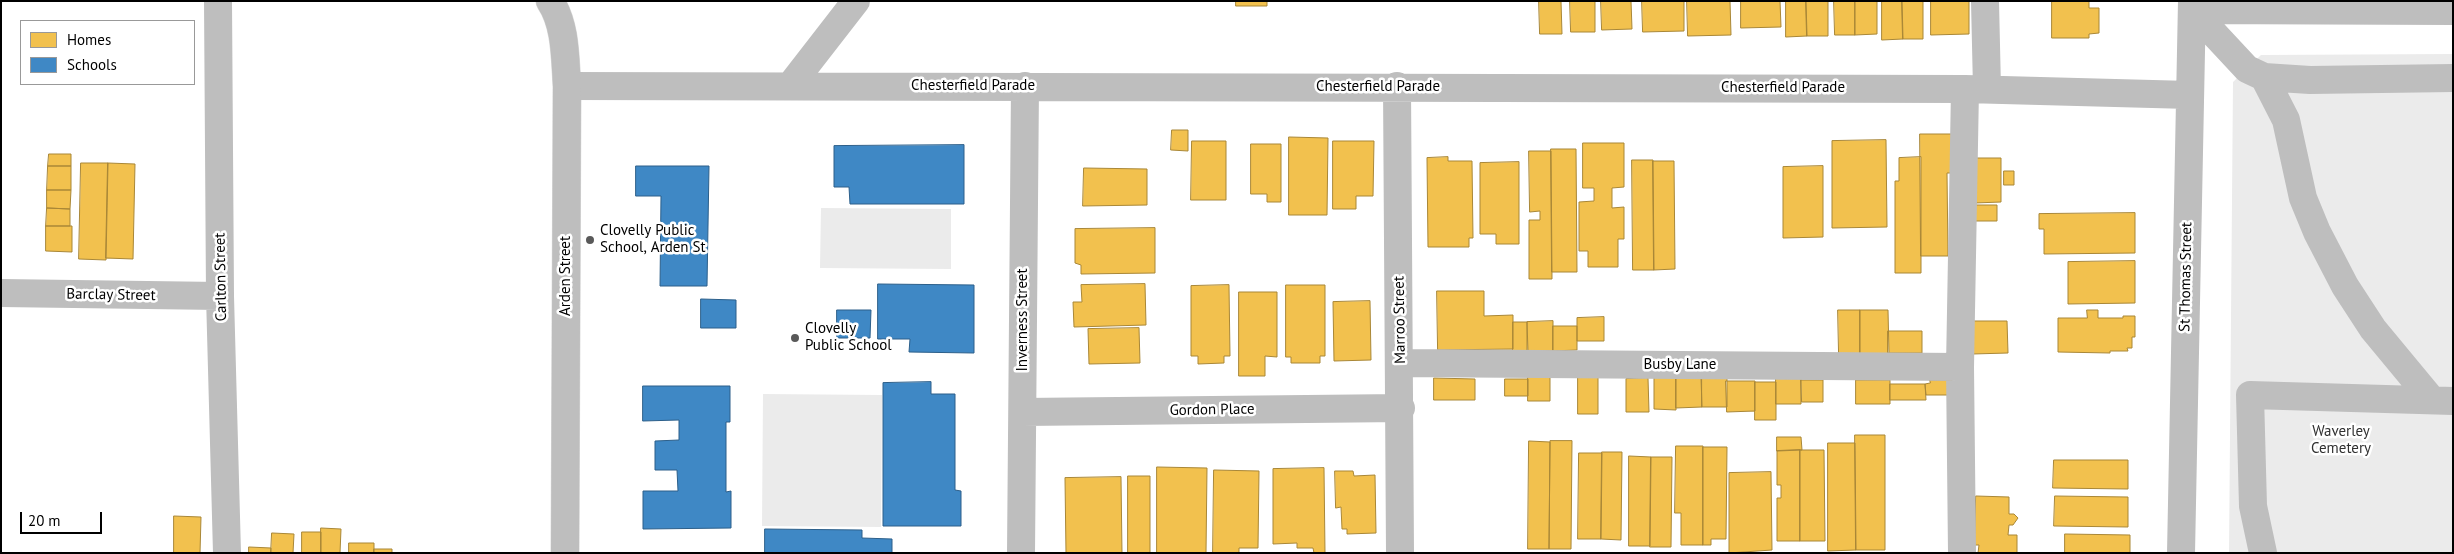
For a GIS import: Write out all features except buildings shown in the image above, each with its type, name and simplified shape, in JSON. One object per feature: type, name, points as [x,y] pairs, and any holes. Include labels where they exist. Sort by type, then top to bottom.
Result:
[{"type":"street","name":"Carlton Street","points":[[218,1],[220,296],[228,553]]},
{"type":"street","points":[[790,86],[856,1]]},
{"type":"street","points":[[1962,553],[1960,367],[1976,89],[1985,1]]},
{"type":"street","name":"Arden Street","points":[[552,2],[558,18],[564,46],[567,86],[565,553]]},
{"type":"street","points":[[2192,6],[2341,6],[2453,11]]},
{"type":"street","points":[[2192,6],[2247,69],[2264,77],[2310,80],[2453,78]]},
{"type":"street","name":"St Thomas Street","points":[[2181,553],[2192,6]]},
{"type":"street","points":[[2264,77],[2286,120],[2303,198],[2317,232],[2345,286],[2373,329],[2442,400]]},
{"type":"street","name":"Chesterfield Parade","points":[[567,86],[1397,86],[1976,89],[2190,95]]},
{"type":"street","name":"Inverness Street","points":[[1021,553],[1025,86]]},
{"type":"street","name":"Marroo Street","points":[[1397,86],[1401,408],[1400,553]]},
{"type":"street","name":"Barclay Street","points":[[1,293],[220,296]]},
{"type":"street","name":"Busby Lane","points":[[1400,362],[1960,367]]},
{"type":"street","points":[[2263,553],[2253,506],[2250,395],[2442,400]]},
{"type":"street","name":"Gordon Place","points":[[1023,412],[1401,408]]},
{"type":"green space","name":"Waverley Cemetery","points":[[2453,54],[2453,553],[2229,553],[2233,82],[2261,55]]},
{"type":"green space","points":[[821,208],[951,209],[951,269],[820,268]]},
{"type":"green space","points":[[763,394],[882,395],[881,527],[762,526]]},
{"type":"place","name":"Clovelly Public School, Arden St","points":[[590,240]]},
{"type":"place","name":"Clovelly Public School","points":[[795,338]]}]
